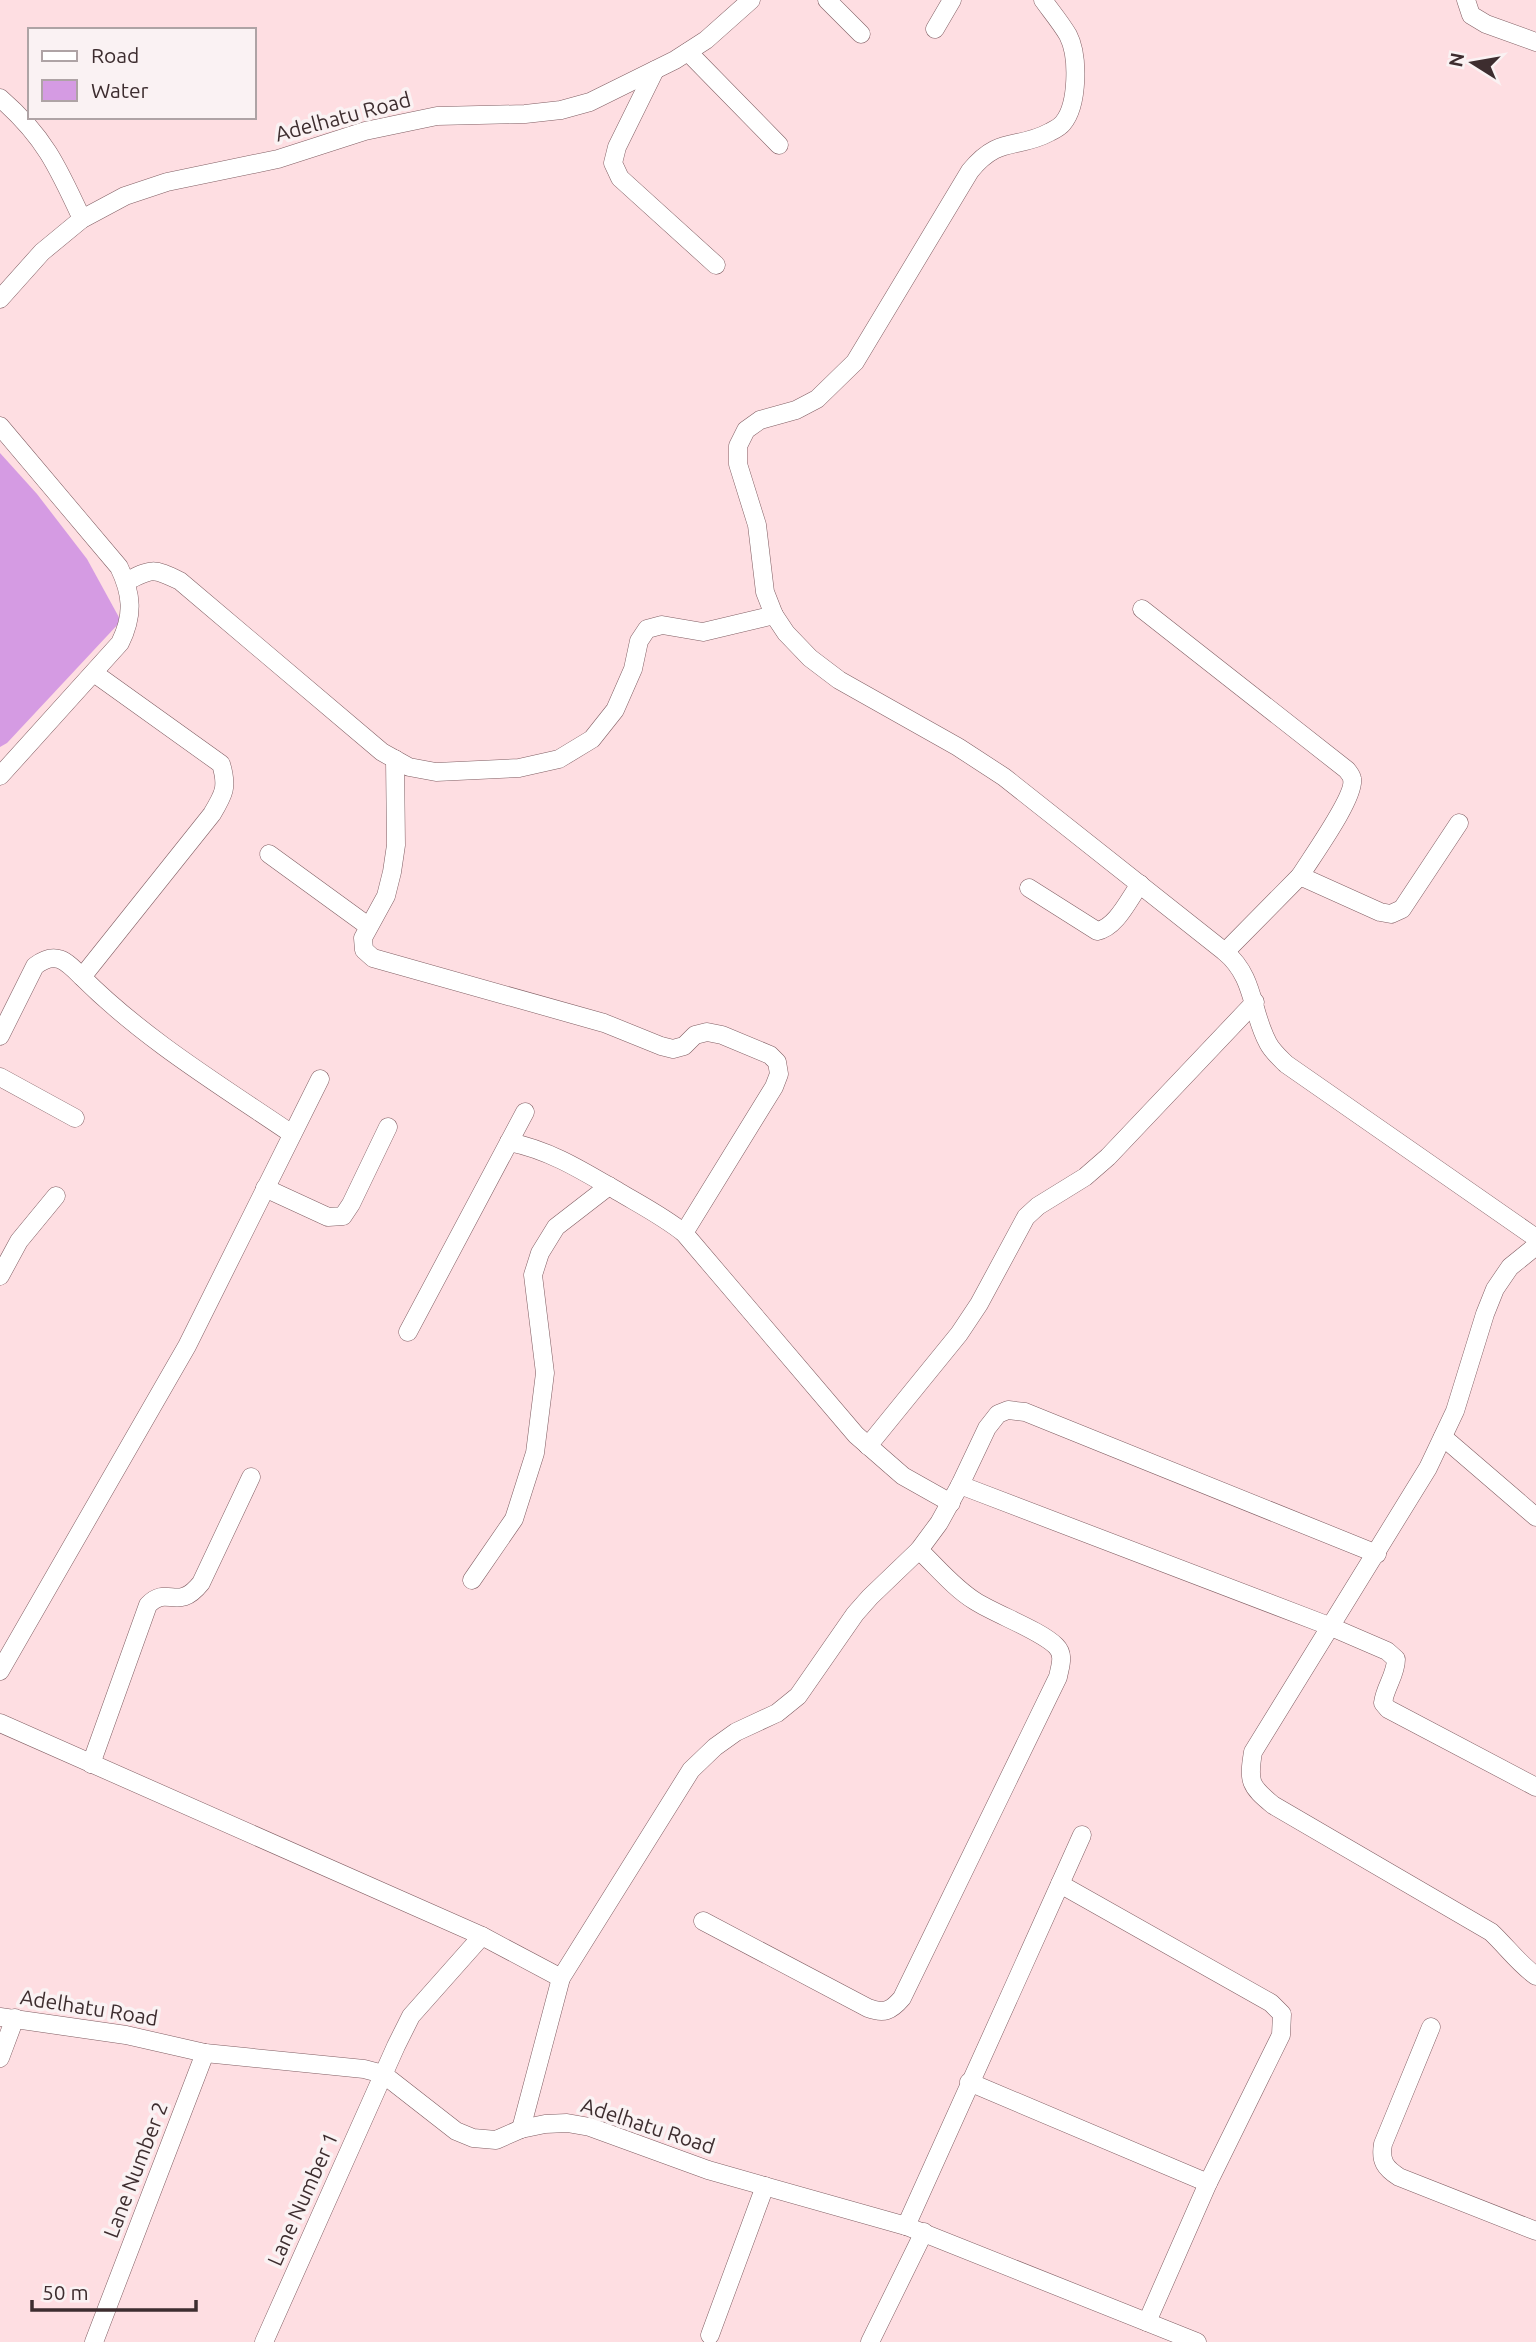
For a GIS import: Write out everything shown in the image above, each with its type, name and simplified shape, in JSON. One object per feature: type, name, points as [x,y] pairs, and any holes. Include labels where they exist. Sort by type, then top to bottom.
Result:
[{"type":"street","name":"Adelhatu Road","points":[[0,299],[42,252],[82,219],[125,196],[167,182],[278,159],[365,131],[436,116],[525,114],[561,110],[590,102],[688,52],[706,40],[751,0]]},
{"type":"street","points":[[827,0],[861,34]]},
{"type":"street","points":[[935,29],[952,0]]},
{"type":"street","points":[[1043,0],[1068,35],[1074,49],[1076,66],[1072,107],[1063,125],[1047,134],[1003,145],[983,156],[970,171],[855,362],[817,400],[796,410],[760,420],[746,430],[738,446],[738,464],[752,506],[765,592],[774,615],[786,633],[810,658],[839,680],[958,747],[1004,777],[1225,952],[1234,960],[1247,980],[1269,1046],[1286,1065],[1536,1238]]},
{"type":"street","points":[[1466,0],[1471,15],[1486,24],[1536,43]]},
{"type":"street","points":[[688,52],[779,145]]},
{"type":"street","points":[[655,70],[613,163],[620,178],[716,265]]},
{"type":"street","points":[[0,97],[27,121],[56,163],[82,219]]},
{"type":"street","points":[[0,426],[119,566],[127,582],[131,605],[126,631],[120,643],[0,776]]},
{"type":"street","points":[[127,582],[147,570],[161,572],[180,581],[382,752],[410,767],[436,772],[519,768],[559,759],[592,739],[615,710],[633,669],[639,641],[647,629],[662,625],[703,632],[774,615]]},
{"type":"street","points":[[1142,609],[1347,770],[1353,778],[1347,802],[1300,876],[1225,952]]},
{"type":"street","points":[[82,978],[212,814],[225,793],[221,764],[94,673]]},
{"type":"street","points":[[395,759],[396,845],[392,872],[386,896],[363,937],[364,950],[373,958],[604,1023],[661,1046],[673,1049],[684,1046],[695,1035],[707,1032],[722,1035],[770,1055],[777,1062],[779,1074],[774,1087],[684,1233]]},
{"type":"street","points":[[1300,876],[1380,912],[1391,914],[1402,909],[1459,822]]},
{"type":"street","points":[[269,854],[368,926]]},
{"type":"street","points":[[1029,888],[1097,931],[1112,923],[1140,884]]},
{"type":"street","points":[[0,1036],[35,966],[44,959],[66,961],[115,1010],[143,1032],[292,1134]]},
{"type":"street","points":[[868,1446],[959,1334],[979,1304],[1026,1217],[1038,1206],[1085,1177],[1108,1157],[1255,1002]]},
{"type":"street","points":[[0,1077],[75,1118]]},
{"type":"street","points":[[0,1671],[176,1367],[320,1079]]},
{"type":"street","points":[[408,1332],[525,1112]]},
{"type":"street","points":[[265,1188],[328,1217],[343,1216],[388,1127]]},
{"type":"street","points":[[509,1142],[550,1154],[661,1216],[684,1233],[856,1435],[903,1476],[951,1503]]},
{"type":"street","points":[[472,1580],[514,1519],[535,1452],[545,1373],[534,1275],[540,1253],[556,1227],[609,1186]]},
{"type":"street","points":[[0,1276],[19,1241],[56,1196]]},
{"type":"street","points":[[1536,1246],[1510,1267],[1496,1289],[1485,1314],[1455,1410],[1428,1468],[1253,1752],[1249,1776],[1258,1793],[1273,1805],[1491,1932],[1519,1964],[1536,1976]]},
{"type":"street","points":[[521,2129],[561,1978],[691,1770],[736,1732],[777,1713],[798,1696],[855,1614],[879,1587],[919,1550],[951,1503],[987,1428],[998,1414],[1008,1410],[1025,1412],[1377,1554]]},
{"type":"street","points":[[1443,1437],[1536,1517]]},
{"type":"street","points":[[91,1764],[148,1605],[155,1598],[168,1596],[182,1599],[191,1595],[201,1583],[251,1477]]},
{"type":"street","points":[[960,1485],[1329,1626],[1387,1651],[1396,1659],[1396,1668],[1384,1692],[1384,1703],[1388,1709],[1536,1787]]},
{"type":"street","points":[[703,1922],[880,2013],[892,2010],[901,1998],[1058,1677],[1062,1659],[1058,1648],[1046,1639],[997,1614],[962,1592],[919,1550]]},
{"type":"street","points":[[0,1723],[482,1936],[561,1978]]},
{"type":"street","points":[[906,2226],[1082,1835]]},
{"type":"street","points":[[1060,1884],[1271,2003],[1282,2014],[1281,2035],[1208,2183],[1147,2322]]},
{"type":"street","name":"Lane Number 1","points":[[264,2342],[411,2016],[482,1936]]},
{"type":"street","name":"Adelhatu Road","points":[[8,2018],[125,2035],[205,2053],[364,2069],[383,2074],[456,2131],[473,2138],[496,2140],[521,2129],[545,2124],[567,2123],[590,2127],[708,2170],[924,2232],[1197,2342]]},
{"type":"street","points":[[0,2058],[8,2018]]},
{"type":"street","points":[[1431,2027],[1383,2144],[1381,2157],[1387,2170],[1399,2178],[1536,2231]]},
{"type":"street","name":"Lane Number 2","points":[[94,2342],[205,2053]]},
{"type":"street","points":[[969,2082],[1208,2183]]},
{"type":"street","points":[[710,2335],[765,2186]]},
{"type":"street","points":[[870,2342],[924,2232]]},
{"type":"water","points":[[0,453],[37,494],[87,559],[121,621],[7,743],[0,747]]}]
